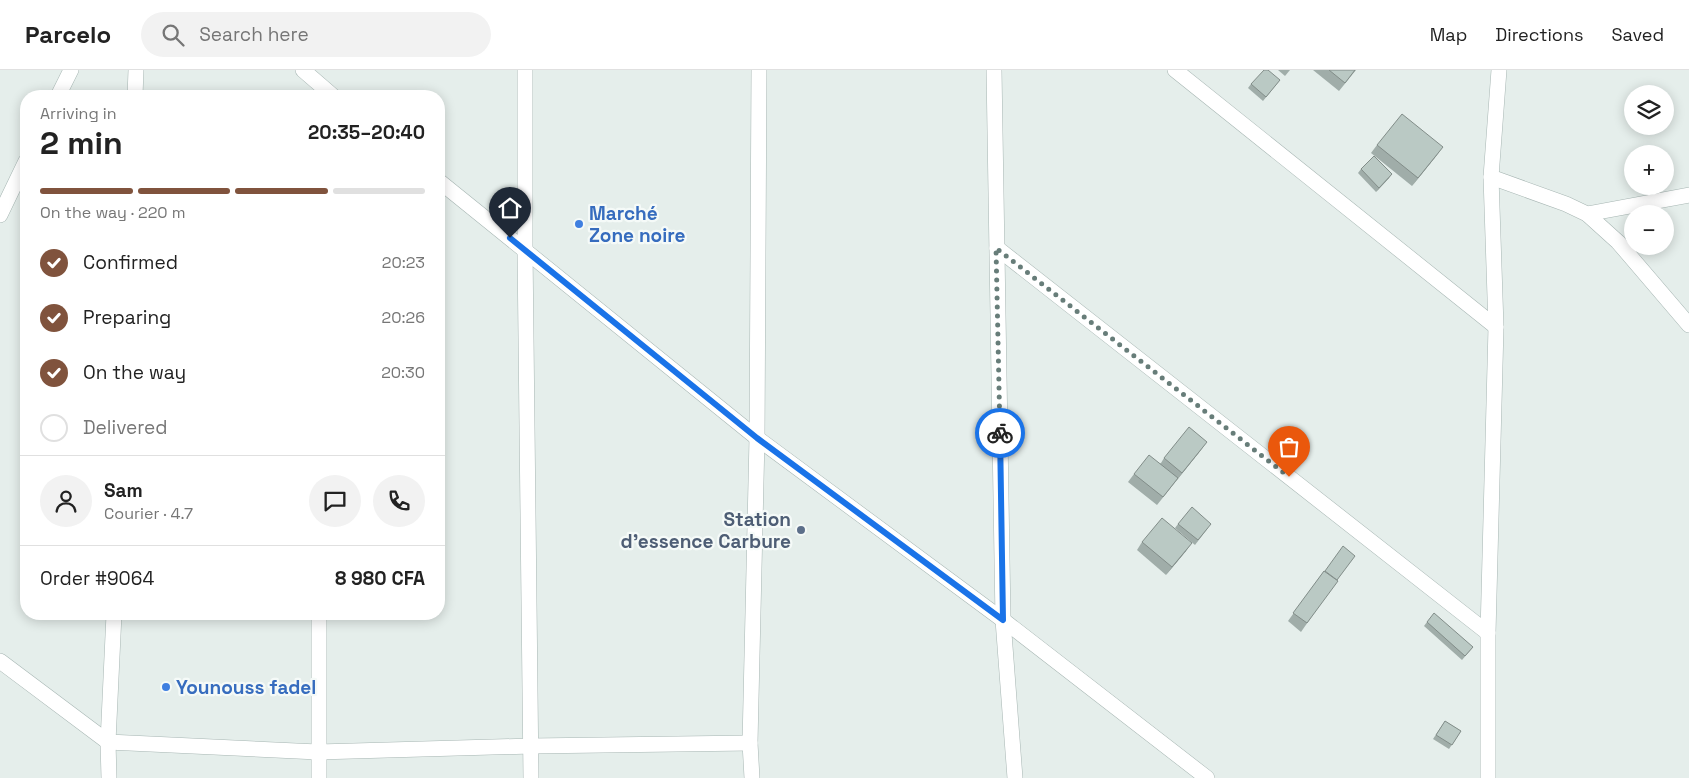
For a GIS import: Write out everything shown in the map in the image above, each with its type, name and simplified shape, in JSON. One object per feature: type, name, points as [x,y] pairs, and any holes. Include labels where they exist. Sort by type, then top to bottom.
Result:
[{"type":"street","points":[[61,90],[71,70]]},
{"type":"street","points":[[135,90],[136,70]]},
{"type":"street","points":[[303,70],[323,90]]},
{"type":"street","points":[[525,70],[525,249],[531,778]]},
{"type":"street","points":[[752,778],[750,743],[757,438],[759,70]]},
{"type":"street","points":[[994,70],[1003,620],[1015,778]]},
{"type":"street","points":[[1175,70],[1496,327]]},
{"type":"street","points":[[1488,778],[1488,633],[1496,327],[1491,177],[1498,70]]},
{"type":"street","points":[[0,215],[20,173]]},
{"type":"street","points":[[1491,177],[1566,204],[1587,214],[1618,242],[1689,325]]},
{"type":"street","points":[[445,186],[757,438],[1003,620],[1207,778]]},
{"type":"street","points":[[1587,214],[1689,195]]},
{"type":"street","points":[[996,248],[1488,633]]},
{"type":"street","points":[[109,778],[108,742],[114,620]]},
{"type":"street","points":[[319,620],[319,778]]},
{"type":"street","points":[[0,661],[108,742],[318,752],[531,746],[750,743]]},
{"type":"building","points":[[1264,70],[1268,70],[1280,80],[1266,97],[1251,84]]},
{"type":"building","points":[[1329,70],[1355,70],[1345,83]]},
{"type":"building","points":[[1402,114],[1443,147],[1418,178],[1377,145]]},
{"type":"building","points":[[1374,156],[1392,174],[1379,188],[1361,169]]},
{"type":"building","points":[[1189,427],[1207,442],[1182,473],[1164,458]]},
{"type":"building","points":[[1149,455],[1178,478],[1163,497],[1134,474]]},
{"type":"building","points":[[1192,507],[1211,524],[1198,540],[1178,524]]},
{"type":"building","points":[[1162,518],[1192,543],[1172,567],[1142,542]]},
{"type":"building","points":[[1343,546],[1355,556],[1337,580],[1325,571]]},
{"type":"building","points":[[1324,571],[1338,581],[1307,623],[1293,613]]},
{"type":"building","points":[[1434,613],[1473,647],[1465,656],[1427,622]]},
{"type":"building","points":[[1445,721],[1461,731],[1452,745],[1436,735]]},
{"type":"way so far","points":[[1000,433],[996,248],[1289,477]]},
{"type":"place","name":"Marché Zone noire","points":[[579,224]]},
{"type":"place","name":"Station d'essence Carbure","points":[[801,530]]},
{"type":"place","name":"Younouss fadel","points":[[166,687]]},
{"type":"route","points":[[510,238],[757,438],[1003,620],[1000,433]]}]
